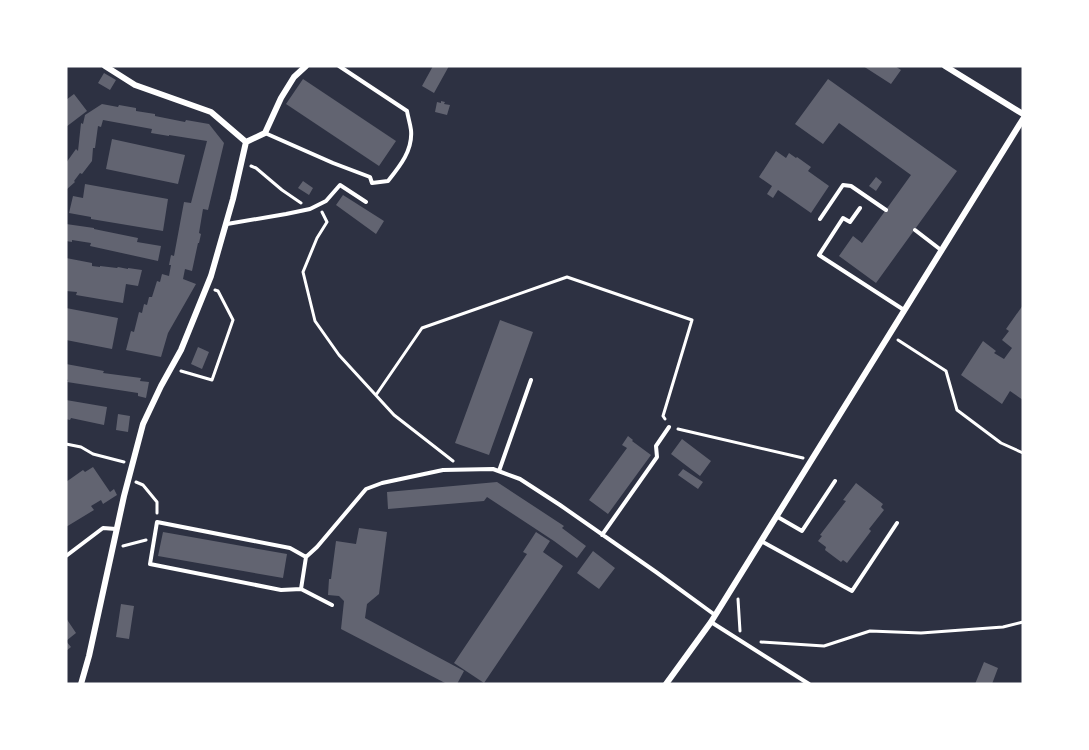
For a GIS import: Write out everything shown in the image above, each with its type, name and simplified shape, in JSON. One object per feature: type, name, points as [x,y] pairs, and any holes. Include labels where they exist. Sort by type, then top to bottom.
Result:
[{"type":"street","points":[[105,66],[135,85],[212,112],[246,142]]},
{"type":"street","points":[[81,684],[142,424],[181,350],[207,287],[226,224],[246,142],[265,132],[294,77],[306,66]]},
{"type":"street","points":[[945,66],[1023,114]]},
{"type":"street","points":[[666,684],[711,622],[1023,119]]},
{"type":"lane","points":[[265,132],[370,177],[372,183],[388,181],[403,162],[409,149],[411,131],[406,111],[339,66]]},
{"type":"lane","points":[[226,224],[310,209],[326,201],[340,185],[366,202]]},
{"type":"lane","points":[[820,219],[843,185],[850,186],[886,210]]},
{"type":"lane","points":[[860,208],[850,222],[843,218],[819,255],[904,310]]},
{"type":"lane","points":[[915,230],[941,250]]},
{"type":"lane","points":[[499,471],[531,380]]},
{"type":"lane","points":[[602,535],[657,457],[656,447],[669,428]]},
{"type":"lane","points":[[301,589],[306,557],[366,489],[382,483],[444,470],[493,469],[520,479],[715,615]]},
{"type":"lane","points":[[776,516],[802,531],[835,481]]},
{"type":"lane","points":[[306,557],[290,548],[157,522],[150,564],[281,590],[301,589],[332,605]]},
{"type":"lane","points":[[761,541],[852,591],[897,524]]},
{"type":"lane","points":[[66,556],[103,528],[117,530]]},
{"type":"lane","points":[[711,622],[809,684]]},
{"type":"path","points":[[241,163],[256,168],[310,209]]},
{"type":"path","points":[[318,205],[327,222],[317,238],[303,272],[315,321],[339,355],[394,415],[464,469]]},
{"type":"path","points":[[376,395],[422,328],[567,277],[692,320],[663,416],[669,428],[811,459]]},
{"type":"path","points":[[171,368],[212,380],[233,320],[218,291],[207,287]]},
{"type":"path","points":[[889,334],[946,371],[957,410],[1001,443],[1023,453]]},
{"type":"path","points":[[66,444],[132,464]]},
{"type":"path","points":[[129,479],[143,485],[157,502],[157,522]]},
{"type":"path","points":[[113,548],[154,538]]},
{"type":"path","points":[[733,601],[738,592],[740,640],[824,646],[870,631],[921,633],[1004,627],[1023,622]]},
{"type":"building","points":[[433,66],[449,66],[434,93],[422,86]]},
{"type":"building","points":[[863,66],[895,66],[901,70],[891,84]]},
{"type":"building","points":[[104,73],[116,80],[110,90],[98,83]]},
{"type":"building","points":[[303,79],[396,141],[379,166],[286,104]]},
{"type":"building","points":[[828,79],[957,171],[876,283],[839,256],[853,236],[862,243],[911,175],[839,123],[823,144],[795,124]]},
{"type":"building","points":[[74,94],[87,111],[66,127],[66,100]]},
{"type":"building","points":[[441,101],[450,105],[447,115],[435,112],[437,102],[441,103]]},
{"type":"building","points":[[102,104],[136,108],[136,111],[185,122],[186,120],[209,124],[224,143],[208,210],[203,209],[199,233],[201,234],[192,271],[185,269],[183,279],[196,284],[168,333],[161,357],[126,350],[139,312],[142,313],[144,304],[147,305],[149,297],[152,297],[157,281],[160,282],[162,274],[169,276],[171,255],[174,256],[184,202],[191,203],[207,141],[151,133],[152,129],[103,120],[101,127],[98,126],[92,161],[66,190],[66,163],[76,149],[78,151],[81,123],[83,124],[85,115]]},
{"type":"building","points":[[112,139],[185,155],[178,184],[106,169]]},
{"type":"building","points":[[776,151],[786,158],[789,153],[797,157],[811,167],[808,171],[829,186],[811,213],[778,190],[773,198],[767,194],[772,186],[759,177]]},
{"type":"building","points":[[876,177],[882,182],[876,191],[869,186]]},
{"type":"building","points":[[303,181],[313,188],[309,195],[298,188]]},
{"type":"building","points":[[85,184],[168,199],[163,231],[69,213],[73,196],[83,198]]},
{"type":"building","points":[[343,195],[384,221],[376,234],[336,205]]},
{"type":"building","points":[[66,224],[138,238],[137,242],[161,246],[158,261],[90,246],[91,243],[66,241]]},
{"type":"building","points":[[66,258],[92,263],[92,266],[142,270],[138,286],[126,284],[123,303],[76,295],[77,292],[66,291]]},
{"type":"building","points":[[1023,305],[1023,400],[1010,391],[1002,404],[961,375],[983,341],[996,351],[994,353],[1004,359],[1012,348],[1002,340],[1009,331],[1006,329]]},
{"type":"building","points":[[66,308],[118,318],[112,349],[66,340]]},
{"type":"building","points":[[500,320],[533,332],[489,455],[455,443]]},
{"type":"building","points":[[198,347],[209,352],[202,369],[191,364]]},
{"type":"building","points":[[66,364],[104,371],[103,373],[141,378],[140,381],[149,382],[146,398],[138,396],[138,393],[67,382]]},
{"type":"building","points":[[66,400],[107,407],[104,425],[66,419]]},
{"type":"building","points":[[118,414],[130,416],[128,432],[116,430]]},
{"type":"building","points":[[628,436],[651,455],[608,514],[589,500],[627,448],[622,445]]},
{"type":"building","points":[[682,439],[711,461],[700,476],[671,454]]},
{"type":"building","points":[[93,467],[110,492],[114,489],[117,495],[103,504],[101,500],[91,506],[94,510],[66,527],[66,482],[83,470],[85,472]]},
{"type":"building","points":[[683,469],[703,482],[698,489],[678,475]]},
{"type":"building","points":[[497,482],[564,526],[562,528],[586,546],[577,558],[487,497],[484,501],[388,509],[387,492]]},
{"type":"building","points":[[856,483],[883,504],[881,507],[884,510],[847,563],[843,560],[841,562],[825,550],[826,547],[818,541]]},
{"type":"building","points":[[359,528],[387,532],[379,594],[367,604],[365,618],[464,671],[457,684],[447,684],[341,629],[344,601],[339,596],[328,595],[329,579],[331,579],[336,541],[356,544]]},
{"type":"building","points":[[163,532],[287,554],[283,578],[158,556]]},
{"type":"building","points":[[536,532],[550,541],[543,552],[563,566],[484,683],[454,663],[527,554],[523,552]]},
{"type":"building","points":[[593,551],[615,568],[599,589],[577,573]]},
{"type":"building","points":[[121,604],[134,606],[129,639],[116,637]]},
{"type":"building","points":[[66,618],[76,633],[66,641]]},
{"type":"building","points":[[66,641],[71,647],[66,651]]},
{"type":"building","points":[[984,662],[998,668],[992,684],[975,684]]}]
